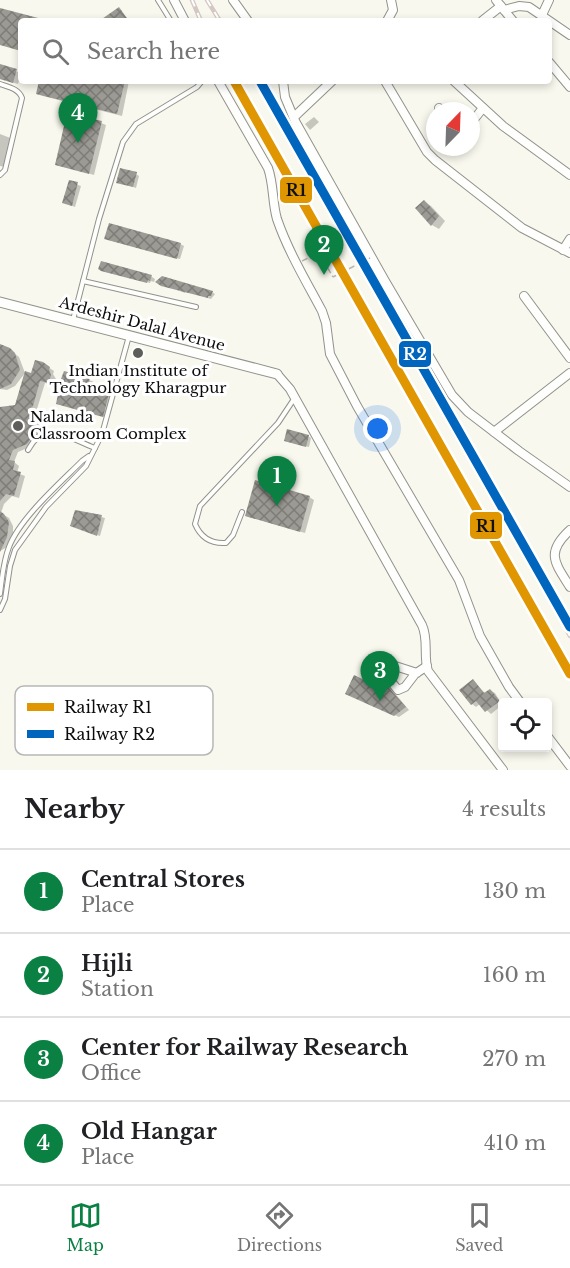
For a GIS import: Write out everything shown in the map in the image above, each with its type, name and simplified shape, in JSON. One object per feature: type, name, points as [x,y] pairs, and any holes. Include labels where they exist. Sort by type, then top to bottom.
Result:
[{"type":"street","points":[[174,0],[183,18]]},
{"type":"street","points":[[233,0],[246,18]]},
{"type":"street","points":[[389,18],[393,10],[391,0]]},
{"type":"street","points":[[542,15],[549,0]]},
{"type":"street","points":[[500,5],[511,18]]},
{"type":"street","points":[[485,18],[500,5],[525,6],[534,9],[546,18]]},
{"type":"street","points":[[552,22],[570,35]]},
{"type":"street","points":[[552,66],[570,87]]},
{"type":"street","points":[[220,84],[268,168],[276,216],[322,311],[326,322],[330,354],[357,406],[459,580],[480,636],[518,698]]},
{"type":"street","points":[[283,84],[285,97],[294,117],[446,386],[468,412],[570,487]]},
{"type":"street","points":[[294,117],[329,84]]},
{"type":"street","points":[[387,84],[427,152],[435,160],[522,228],[567,251],[570,240]]},
{"type":"street","points":[[457,84],[503,126],[570,175]]},
{"type":"street","points":[[480,112],[483,108]]},
{"type":"street","points":[[524,296],[570,358]]},
{"type":"street","name":"Ardeshir Dalal Avenue","points":[[0,302],[277,374]]},
{"type":"street","points":[[494,432],[570,373]]},
{"type":"street","points":[[277,374],[290,389],[426,632],[426,666],[503,770]]},
{"type":"street","points":[[570,530],[558,542],[554,555],[556,565],[570,587]]},
{"type":"street","points":[[417,673],[389,664],[380,668],[398,690],[405,687],[426,666]]},
{"type":"street","points":[[552,742],[570,766]]},
{"type":"lane","points":[[158,0],[169,18]]},
{"type":"lane","points":[[0,84],[13,88],[22,98],[8,163],[5,171],[0,175]]},
{"type":"lane","points":[[73,321],[118,154],[128,134],[136,124],[200,84]]},
{"type":"lane","points":[[83,280],[196,307]]},
{"type":"lane","points":[[0,610],[5,599],[15,550],[46,507],[86,466],[95,448],[108,420],[129,336]]},
{"type":"lane","points":[[242,512],[233,535],[226,543],[212,542],[204,538],[195,524],[200,506],[278,423],[294,398]]},
{"type":"lane","points":[[28,450],[39,436],[49,433],[95,448]]},
{"type":"lane","points":[[0,594],[5,561],[11,542],[40,503],[91,455]]},
{"type":"path","points":[[297,263],[319,253],[333,277],[370,258]]},
{"type":"building","points":[[119,7],[127,18],[103,18]]},
{"type":"building","points":[[0,8],[38,18],[18,18],[18,50],[0,45]]},
{"type":"building","points":[[0,64],[17,69],[13,83],[0,79]]},
{"type":"building","points":[[38,84],[124,84],[117,114],[36,94]]},
{"type":"building","points":[[67,113],[102,121],[89,174],[55,165]]},
{"type":"building","points":[[120,168],[137,172],[133,187],[116,183]]},
{"type":"building","points":[[69,180],[78,182],[72,206],[62,203]]},
{"type":"building","points":[[424,200],[439,216],[431,226],[415,208]]},
{"type":"building","points":[[109,223],[181,243],[177,259],[104,239]]},
{"type":"building","points":[[101,261],[152,275],[150,281],[148,280],[147,283],[101,271],[98,269]]},
{"type":"building","points":[[162,276],[213,291],[208,298],[161,286],[155,282]]},
{"type":"building","points":[[0,344],[15,353],[20,370],[11,384],[0,389]]},
{"type":"building","name":"Nalanda Classroom Complex","points":[[35,360],[50,367],[51,375],[49,383],[40,381],[33,406],[28,410],[36,418],[36,432],[27,444],[13,450],[9,460],[15,461],[13,470],[21,472],[14,496],[6,494],[0,501],[0,407],[15,405],[25,371],[31,373]]},
{"type":"building","points":[[64,371],[90,378],[88,384],[110,390],[103,417],[56,404],[58,394],[56,392]]},
{"type":"building","points":[[287,429],[309,435],[306,447],[284,441]]},
{"type":"building","points":[[255,480],[310,496],[300,532],[245,516]]},
{"type":"building","points":[[75,510],[102,515],[97,536],[70,526]]},
{"type":"building","points":[[0,511],[9,522],[7,537],[0,552]]},
{"type":"building","points":[[354,675],[375,685],[382,680],[406,707],[394,716],[345,694]]},
{"type":"building","points":[[473,679],[484,693],[490,689],[498,699],[498,702],[485,712],[476,701],[471,705],[459,690]]},
{"type":"railway","points":[[192,0],[200,18]]},
{"type":"railway","points":[[207,0],[218,18]]},
{"type":"railway","points":[[262,84],[294,139]]},
{"type":"railway","points":[[285,134],[570,636]]},
{"type":"rail line","name":"R1","points":[[236,84],[570,674]]},
{"type":"rail line","name":"R2","points":[[262,84],[570,627]]},
{"type":"place","name":"Old Hangar","points":[[78,143]]},
{"type":"place","name":"Hijli","points":[[324,275]]},
{"type":"place","name":"Indian Institute of Technology Kharagpur","points":[[138,353]]},
{"type":"place","name":"Nalanda Classroom Complex","points":[[18,426]]},
{"type":"place","name":"Central Stores","points":[[277,506]]},
{"type":"place","name":"Center for Railway Research","points":[[380,701]]}]
